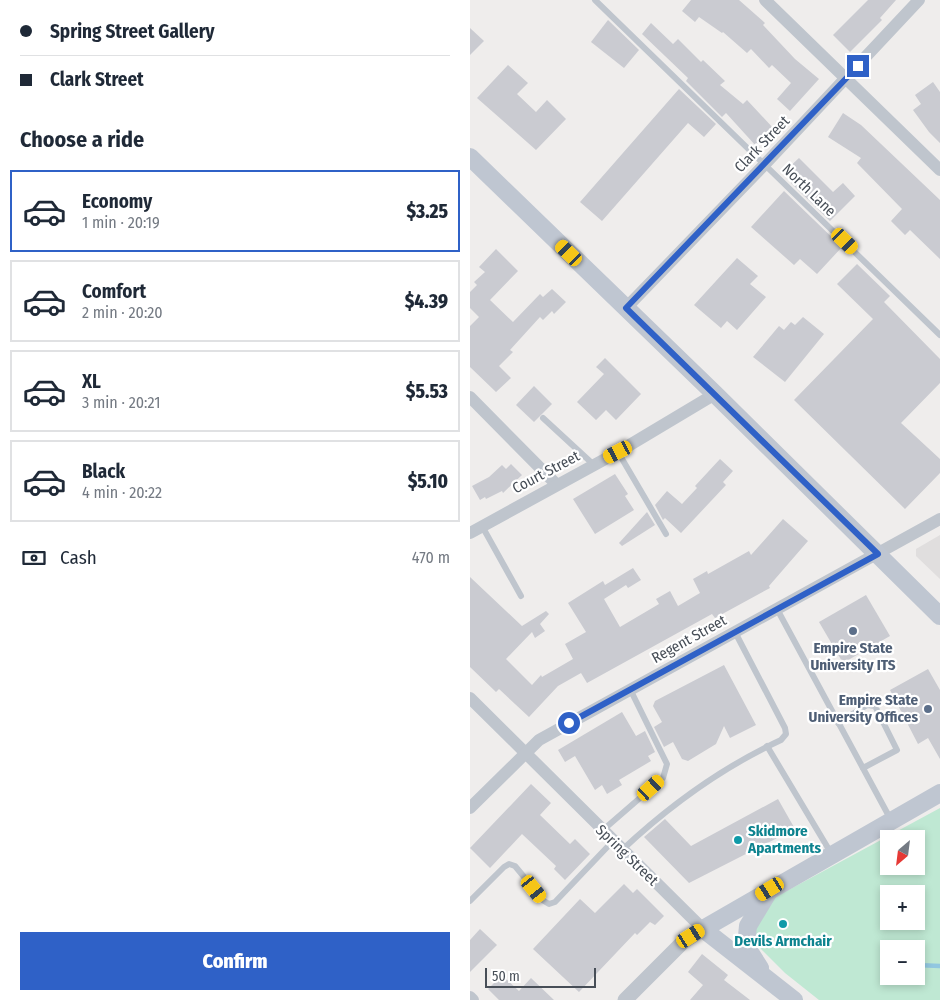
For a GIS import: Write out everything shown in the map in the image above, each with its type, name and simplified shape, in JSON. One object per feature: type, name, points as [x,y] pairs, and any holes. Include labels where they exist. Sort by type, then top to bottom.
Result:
[{"type":"main road","points":[[470,157],[715,394],[940,616]]},
{"type":"main road","points":[[703,929],[940,793]]},
{"type":"main road","points":[[768,981],[746,946],[748,926],[770,889]]},
{"type":"main road","name":"Spring Street","points":[[703,929],[794,1000]]},
{"type":"street","points":[[765,0],[940,170]]},
{"type":"street","name":"Clark Street","points":[[626,308],[846,80],[919,0]]},
{"type":"street","name":"Court Street","points":[[470,533],[556,484],[618,452],[715,394]]},
{"type":"street","points":[[470,397],[556,484]]},
{"type":"street","name":"Regent Street","points":[[470,808],[538,740],[940,519]]},
{"type":"street","name":"Spring Street","points":[[470,698],[617,846],[703,929]]},
{"type":"street","points":[[627,999],[684,941],[703,929]]},
{"type":"street","points":[[470,997],[473,1000]]},
{"type":"lane","name":"North Lane","points":[[595,0],[940,335]]},
{"type":"lane","points":[[543,418],[594,465]]},
{"type":"lane","points":[[618,452],[633,481],[666,534]]},
{"type":"lane","points":[[482,526],[520,596]]},
{"type":"lane","points":[[778,609],[891,821]]},
{"type":"lane","points":[[470,901],[509,864],[515,866],[544,901],[549,904],[555,902],[617,846],[656,818],[768,746],[781,740],[786,734],[785,728],[735,632]]},
{"type":"lane","points":[[602,831],[663,778],[666,772],[667,764],[630,689]]},
{"type":"lane","points":[[838,723],[867,705],[875,706],[896,750],[863,768]]},
{"type":"lane","points":[[768,746],[831,854]]},
{"type":"shaded area","points":[[940,535],[940,579],[916,556],[916,549]]},
{"type":"green space","points":[[940,808],[940,1000],[819,1000],[785,973],[758,946],[754,925],[770,900],[880,840],[880,875],[925,875],[925,830],[899,830]]},
{"type":"building","points":[[691,0],[739,0],[765,23],[763,25],[795,59],[819,79],[790,111],[777,99],[791,83],[772,65],[769,68],[751,49],[747,53],[723,32],[699,17],[695,22],[682,11]]},
{"type":"building","points":[[868,0],[896,0],[880,18],[882,20],[850,52],[833,35]]},
{"type":"building","points":[[608,20],[639,50],[624,68],[591,42]]},
{"type":"building","points":[[651,23],[673,44],[678,39],[701,62],[703,60],[725,81],[720,85],[743,104],[747,100],[774,129],[756,146],[726,113],[722,117],[686,81],[688,78],[642,34]]},
{"type":"building","points":[[470,28],[484,41],[470,55]]},
{"type":"building","points":[[508,65],[528,83],[517,94],[536,112],[547,100],[566,119],[536,150],[477,98]]},
{"type":"building","points":[[933,82],[940,92],[940,143],[929,132],[913,110],[921,104],[915,95]]},
{"type":"building","points":[[679,89],[716,124],[704,137],[688,123],[602,221],[580,202]]},
{"type":"building","points":[[843,113],[861,125],[940,200],[940,259],[910,230],[905,235],[891,221],[902,209],[857,163],[861,158],[828,137]]},
{"type":"building","points":[[799,158],[833,192],[843,183],[855,196],[830,221],[791,183],[792,181],[784,172]]},
{"type":"building","points":[[784,191],[842,247],[817,274],[800,259],[794,265],[751,227]]},
{"type":"building","points":[[496,249],[518,271],[490,300],[513,322],[540,294],[543,297],[552,289],[566,302],[554,314],[552,311],[543,320],[540,317],[510,350],[513,352],[499,366],[511,378],[496,392],[470,367],[470,326],[479,317],[470,308],[470,292],[477,285],[474,282],[485,272],[479,267]]},
{"type":"building","points":[[737,258],[758,276],[750,284],[766,297],[737,330],[727,321],[721,328],[694,305]]},
{"type":"building","points":[[857,264],[890,296],[884,302],[940,359],[940,383],[901,423],[940,459],[940,473],[905,509],[794,400],[873,319],[837,284]]},
{"type":"building","points":[[803,317],[824,334],[785,382],[753,357],[779,326],[784,330],[791,322],[795,325]]},
{"type":"building","points":[[605,358],[641,394],[616,420],[606,410],[596,420],[577,402],[604,374],[596,367]]},
{"type":"building","points":[[534,386],[552,404],[534,422],[516,405]]},
{"type":"building","points":[[720,459],[733,471],[723,482],[726,485],[681,533],[665,518],[663,520],[655,505],[667,491],[682,504],[697,488],[695,486]]},
{"type":"building","points":[[511,464],[522,475],[503,493],[502,491],[480,500],[472,486],[489,477],[502,465],[506,469]]},
{"type":"building","points":[[615,474],[628,494],[625,496],[634,510],[595,534],[573,499]]},
{"type":"building","points":[[647,512],[655,525],[622,546],[619,543]]},
{"type":"building","points":[[783,519],[808,541],[769,586],[770,588],[715,618],[712,614],[587,683],[581,673],[558,686],[529,717],[499,689],[496,692],[470,667],[470,577],[522,626],[546,611],[549,614],[540,624],[545,631],[535,638],[532,632],[506,659],[532,685],[541,675],[542,677],[573,659],[565,644],[586,632],[568,603],[603,581],[605,585],[633,568],[641,580],[628,588],[626,585],[604,599],[620,627],[659,604],[656,599],[670,591],[678,606],[700,593],[693,579],[707,571],[708,574],[749,551],[751,555]]},
{"type":"building","points":[[866,595],[890,636],[843,663],[819,622]]},
{"type":"building","points":[[724,665],[756,725],[730,738],[724,726],[716,744],[688,761],[682,759],[673,742],[664,747],[654,727],[662,722],[653,706],[655,701]]},
{"type":"building","points":[[928,669],[940,690],[940,759],[928,738],[918,744],[890,690]]},
{"type":"building","points":[[622,712],[636,736],[645,731],[655,752],[648,756],[651,761],[619,780],[622,785],[607,794],[602,785],[595,790],[575,756],[565,762],[558,750]]},
{"type":"building","points":[[531,784],[551,803],[540,815],[570,844],[575,839],[590,854],[565,880],[554,869],[556,866],[522,834],[490,868],[470,848]]},
{"type":"building","name":"Skidmore Apartments","points":[[778,799],[795,829],[689,883],[644,837],[665,819],[691,846]]},
{"type":"building","points":[[624,884],[633,893],[637,889],[664,916],[655,925],[650,922],[637,935],[635,933],[579,992],[533,949],[580,899],[595,913]]},
{"type":"building","points":[[480,929],[497,945],[470,972],[470,940]]},
{"type":"building","points":[[702,954],[728,975],[724,980],[750,1000],[690,1000],[703,985],[688,972]]},
{"type":"building","points":[[502,975],[519,991],[531,978],[554,1000],[499,1000],[488,989]]},
{"type":"waterway","points":[[925,965],[940,966]]},
{"type":"place","name":"Empire State University ITS","points":[[853,631]]},
{"type":"place","name":"Empire State University Offices","points":[[928,709]]},
{"type":"place","name":"Skidmore Apartments","points":[[738,840]]},
{"type":"place","name":"Devils Armchair","points":[[783,924]]},
{"type":"route","points":[[569,723],[878,554],[626,308],[858,66]]}]
